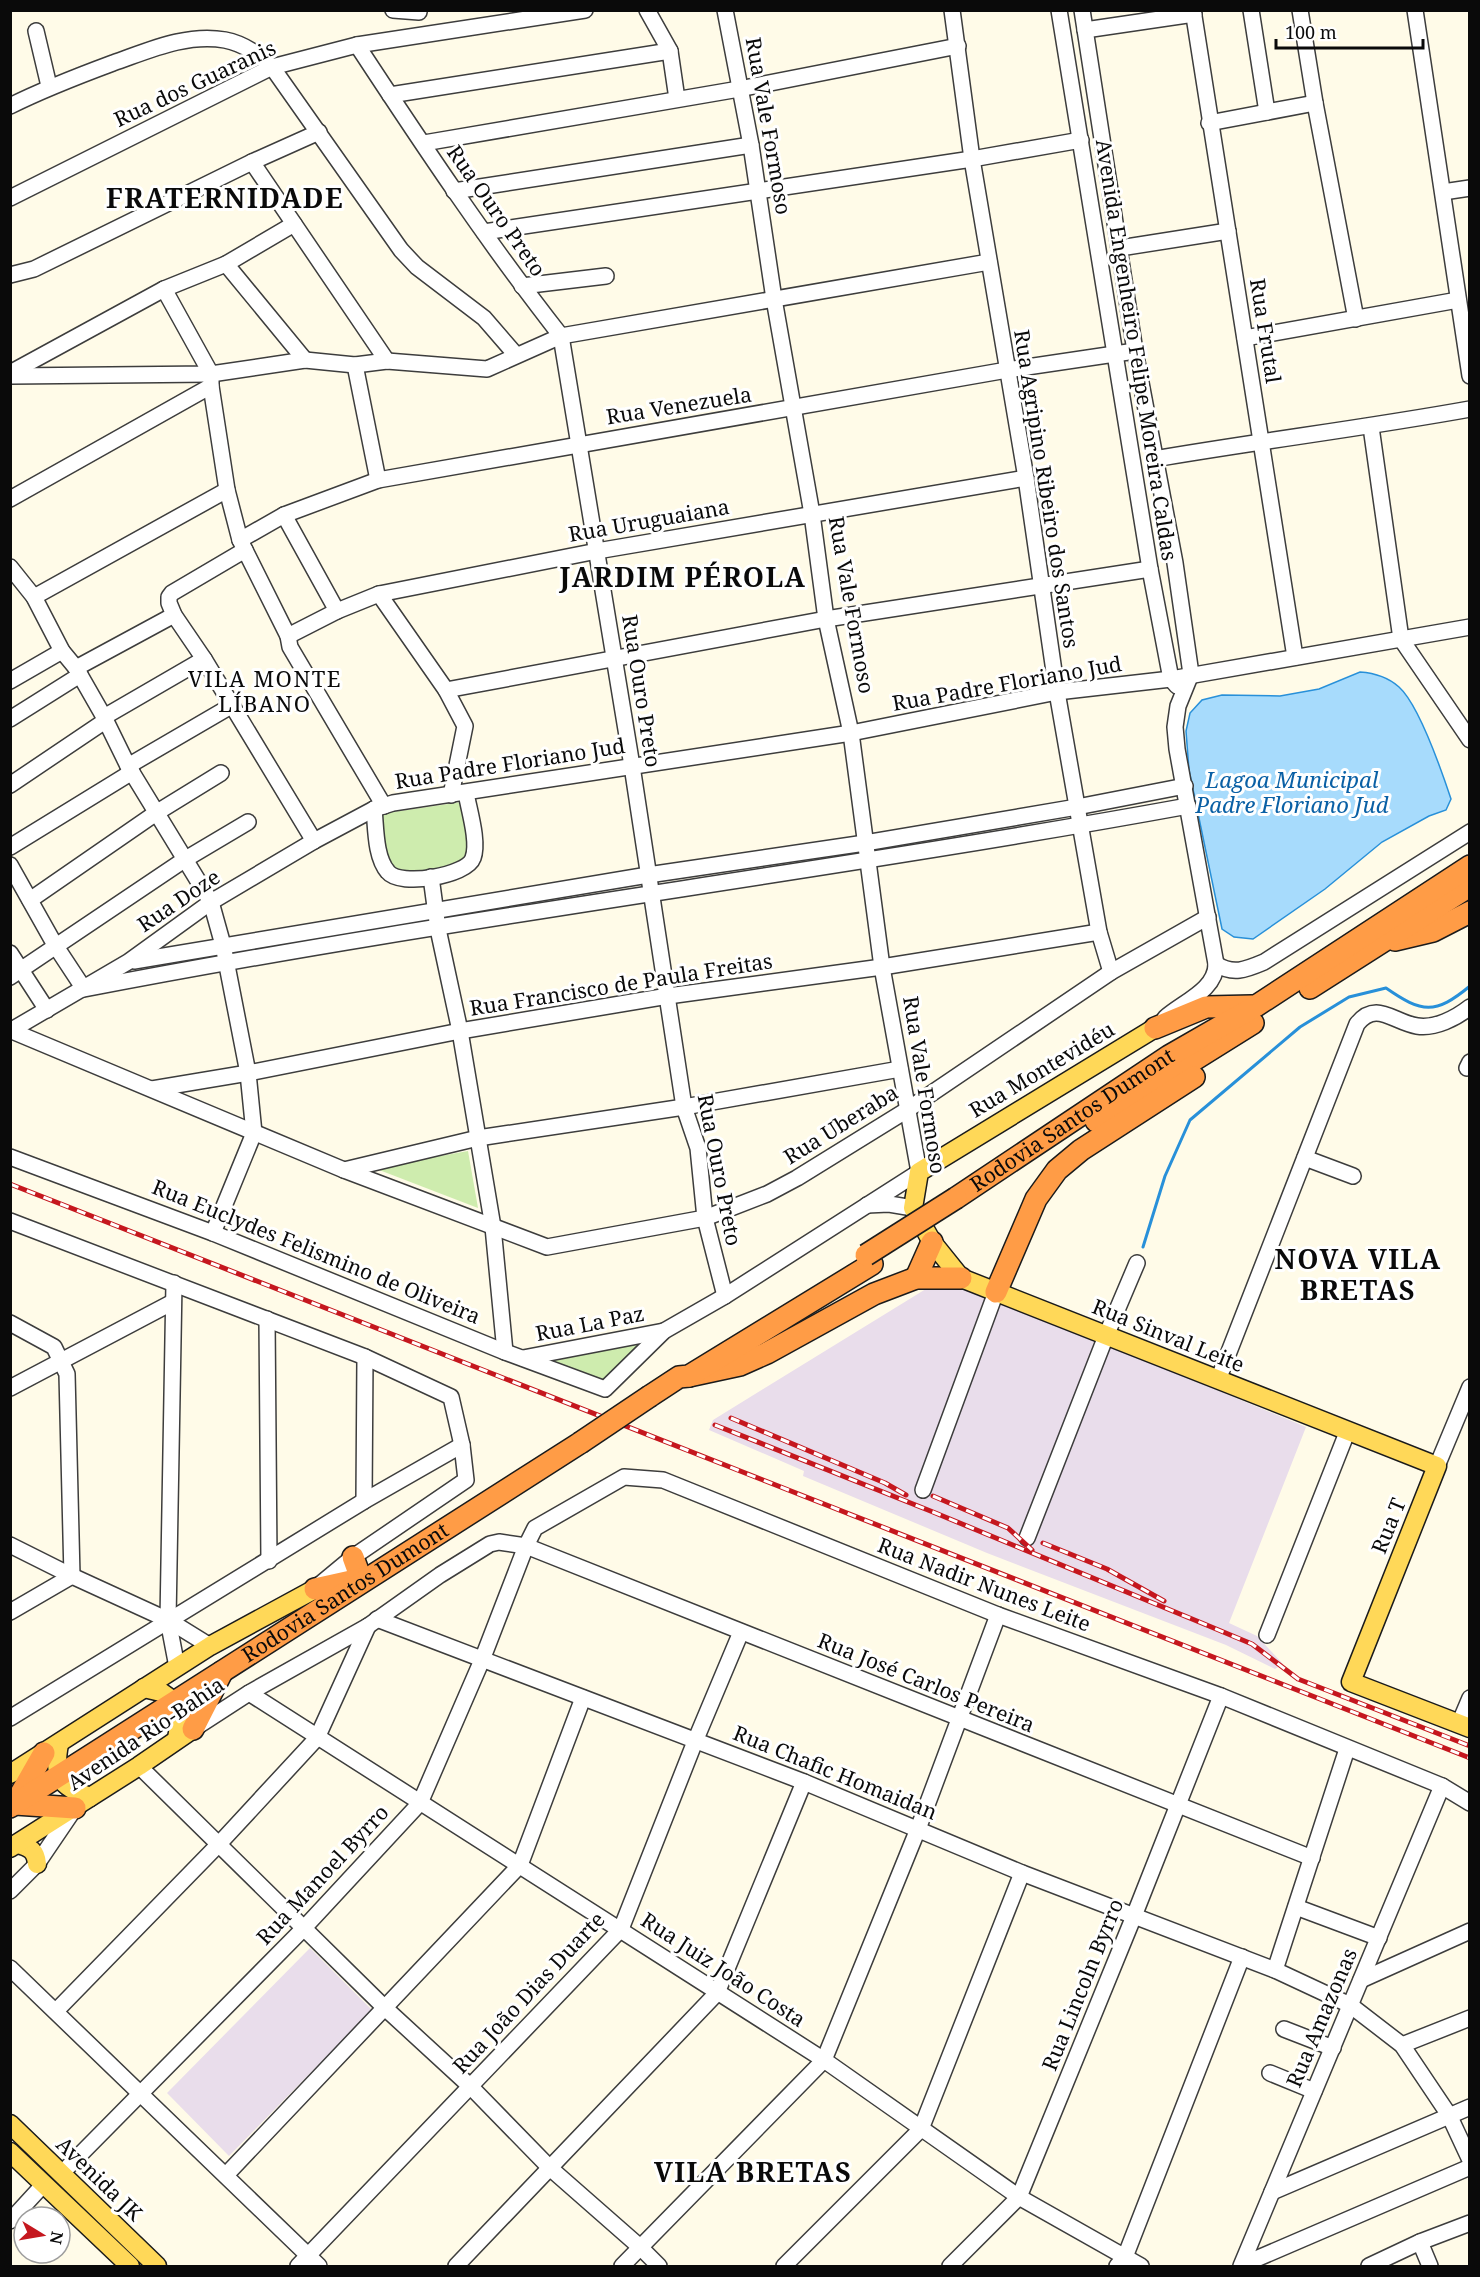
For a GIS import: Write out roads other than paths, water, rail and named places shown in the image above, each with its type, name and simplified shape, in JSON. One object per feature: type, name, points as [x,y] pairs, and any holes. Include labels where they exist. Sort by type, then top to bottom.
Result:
[{"type":"highway","name":"Rodovia Santos Dumont","points":[[13,1806],[650,1396],[684,1377],[682,1369],[869,1260],[1264,1009],[1470,866]]},
{"type":"highway","name":"Rodovia Santos Dumont","points":[[959,1203],[1168,1056],[1264,1009],[1374,947],[1470,886]]},
{"type":"highway","points":[[1374,947],[1433,931],[1468,916]]},
{"type":"highway","points":[[1155,1028],[1206,1007],[1264,1009]]},
{"type":"highway","points":[[996,1292],[1036,1199],[1057,1170],[1081,1150],[1224,1058],[1264,1009]]},
{"type":"highway","points":[[1155,1028],[1166,1029],[1173,1036],[1174,1047],[1168,1056]]},
{"type":"highway","points":[[916,1278],[932,1242]]},
{"type":"highway","points":[[684,1377],[740,1365],[767,1353],[865,1299],[916,1278],[961,1278]]},
{"type":"highway","points":[[315,1589],[368,1577],[353,1557]]},
{"type":"highway","points":[[185,1734],[222,1672]]},
{"type":"highway","points":[[13,1806],[51,1748]]},
{"type":"highway","points":[[13,1806],[82,1803]]},
{"type":"main road","name":"Rua Montevidéu","points":[[919,1172],[1155,1028]]},
{"type":"main road","name":"Rua Vale Formoso","points":[[913,1208],[919,1172]]},
{"type":"main road","name":"Rua Sinval Leite","points":[[913,1208],[932,1242],[961,1278],[1437,1466]]},
{"type":"main road","name":"Rua T","points":[[1437,1466],[1351,1682],[1464,1726]]},
{"type":"main road","name":"Avenida Rio-Bahia","points":[[10,1774],[210,1646],[315,1589]]},
{"type":"main road","points":[[144,1688],[161,1692],[175,1702],[185,1734]]},
{"type":"main road","name":"Avenida Rio-Bahia","points":[[14,1846],[185,1734]]},
{"type":"main road","points":[[51,1748],[59,1777],[82,1803]]},
{"type":"main road","points":[[14,1846],[32,1849],[37,1864]]},
{"type":"main road","name":"Avenida JK","points":[[10,2124],[157,2266]]},
{"type":"main road","name":"Avenida JK","points":[[10,2152],[130,2266]]},
{"type":"street","points":[[393,10],[419,11],[420,35]]},
{"type":"street","name":"Rua dos Guaranis","points":[[10,198],[272,67],[357,45],[585,10]]},
{"type":"street","points":[[647,10],[670,51],[677,99]]},
{"type":"street","name":"Rua Vale Formoso","points":[[725,10],[751,145],[774,299],[795,408],[826,620],[851,733],[882,968],[919,1172]]},
{"type":"street","name":"Rua Agripino Ribeiro dos Santos","points":[[952,10],[972,159],[1026,478],[1057,692],[1099,932],[1111,972]]},
{"type":"street","name":"Avenida Engenheiro Felipe Moreira Caldas","points":[[1059,10],[1150,569],[1171,679],[1182,692]]},
{"type":"street","name":"Avenida Engenheiro Felipe Moreira Caldas","points":[[1082,10],[1135,351],[1175,563],[1191,675]]},
{"type":"street","points":[[1251,10],[1267,112]]},
{"type":"street","points":[[1300,10],[1356,320]]},
{"type":"street","points":[[1415,10],[1470,376]]},
{"type":"street","points":[[1085,30],[1193,12]]},
{"type":"street","name":"Rua Frutal","points":[[1193,12],[1295,657]]},
{"type":"street","points":[[36,31],[49,86]]},
{"type":"street","points":[[10,106],[49,86],[168,44],[198,39],[223,40],[242,45],[254,51],[272,67],[401,250],[417,267],[484,318],[516,355]]},
{"type":"street","name":"Rua Ouro Preto","points":[[357,45],[454,191],[561,336],[632,766],[684,1107],[698,1148],[705,1218],[725,1296]]},
{"type":"street","points":[[424,143],[739,89],[958,46]]},
{"type":"street","points":[[390,95],[670,51]]},
{"type":"street","points":[[1209,123],[1315,103]]},
{"type":"street","points":[[10,274],[34,269],[252,162],[319,132]]},
{"type":"street","points":[[484,232],[972,159],[1081,140]]},
{"type":"street","points":[[454,191],[751,145]]},
{"type":"street","points":[[252,162],[387,361]]},
{"type":"street","points":[[1443,192],[1470,188]]},
{"type":"street","points":[[10,374],[164,289],[226,264],[294,224]]},
{"type":"street","points":[[1120,248],[1228,231]]},
{"type":"street","points":[[10,374],[211,380],[305,360],[355,365],[387,361],[487,369],[561,336],[989,262]]},
{"type":"street","points":[[226,264],[305,360]]},
{"type":"street","points":[[522,286],[606,276]]},
{"type":"street","points":[[164,289],[211,380],[227,490],[243,545],[288,636],[290,647],[379,808],[380,855],[382,864],[389,874],[396,878],[406,879],[431,877],[464,868],[470,863],[474,856],[475,846],[466,793]]},
{"type":"street","points":[[1245,338],[1458,300]]},
{"type":"street","name":"Rua Venezuela","points":[[174,615],[169,597],[172,593],[285,515],[378,480],[1007,370],[1135,351]]},
{"type":"street","points":[[355,365],[378,480]]},
{"type":"street","points":[[10,499],[211,380]]},
{"type":"street","points":[[1154,459],[1260,440],[1371,427],[1470,409]]},
{"type":"street","points":[[1371,427],[1401,639],[1470,740]]},
{"type":"street","name":"Rua Uruguaiana","points":[[288,636],[337,611],[379,594],[597,551],[1026,478]]},
{"type":"street","points":[[34,597],[227,490]]},
{"type":"street","points":[[285,515],[337,611]]},
{"type":"street","points":[[10,567],[34,597],[62,651],[78,671],[105,719],[130,769],[212,902],[223,945],[248,1073],[254,1133],[213,1233]]},
{"type":"street","points":[[446,690],[614,657],[826,620],[1150,569]]},
{"type":"street","points":[[379,594],[446,690],[465,726],[451,795]]},
{"type":"street","points":[[10,719],[78,671],[174,615],[204,659],[314,841]]},
{"type":"street","name":"Rua Padre Floriano Jud","points":[[379,808],[393,803],[851,733],[1057,692],[1171,679],[1470,627]]},
{"type":"street","points":[[10,681],[62,651]]},
{"type":"street","points":[[10,785],[105,719],[204,659]]},
{"type":"street","points":[[1191,675],[1178,706],[1175,727],[1177,749],[1216,964],[1225,970],[1241,971],[1263,962],[1470,832]]},
{"type":"street","points":[[10,847],[231,706]]},
{"type":"street","points":[[30,900],[156,813],[221,774]]},
{"type":"street","points":[[128,962],[648,875],[865,843],[1185,786]]},
{"type":"street","points":[[10,865],[55,945],[84,989],[226,962],[651,893],[867,861],[1188,806]]},
{"type":"street","name":"Rua Doze","points":[[11,1031],[128,962],[212,902],[314,841],[379,808]]},
{"type":"street","points":[[16,974],[55,945],[184,860],[248,822]]},
{"type":"street","points":[[431,877],[438,929],[460,1031],[493,1227],[505,1352]]},
{"type":"street","name":"Rua Uberaba","points":[[11,1031],[344,1170],[546,1247],[705,1218],[777,1189],[907,1110],[1111,972],[1208,917]]},
{"type":"street","name":"Rua Francisco de Paula Freitas","points":[[152,1089],[248,1073],[460,1031],[668,996],[882,968],[1099,932]]},
{"type":"street","points":[[10,953],[16,974],[47,1010]]},
{"type":"street","name":"Rua Montevidéu","points":[[1155,1028],[1209,985],[1216,975],[1216,964]]},
{"type":"street","points":[[1218,1380],[1357,1024],[1364,1015],[1375,1011],[1418,1026],[1440,1024],[1470,1007]]},
{"type":"street","points":[[344,1170],[478,1138],[684,1107],[900,1070]]},
{"type":"street","name":"Rua Euclydes Felismino de Oliveira","points":[[10,1157],[213,1233],[505,1352],[605,1389]]},
{"type":"street","points":[[1305,1158],[1353,1176]]},
{"type":"street","name":"Rua Montevidéu","points":[[605,1389],[664,1331],[725,1296],[919,1172]]},
{"type":"street","points":[[867,1205],[889,1204],[913,1208]]},
{"type":"street","points":[[10,1221],[365,1357],[451,1397],[462,1445],[364,1501],[10,1718]]},
{"type":"street","points":[[1027,1538],[1137,1263]]},
{"type":"street","points":[[174,1283],[168,1620],[177,1667]]},
{"type":"street","points":[[923,1490],[996,1292]]},
{"type":"street","points":[[10,1388],[173,1302]]},
{"type":"street","points":[[267,1319],[269,1561]]},
{"type":"street","points":[[10,1323],[54,1347],[67,1374],[72,1576]]},
{"type":"street","name":"Rua La Paz","points":[[523,1358],[664,1331]]},
{"type":"street","points":[[364,1501],[365,1357]]},
{"type":"street","name":"Rua T","points":[[1437,1466],[1464,1422],[1470,1387]]},
{"type":"street","points":[[1268,1635],[1348,1430]]},
{"type":"street","name":"Avenida Rio-Bahia","points":[[315,1589],[353,1557],[466,1480],[462,1445]]},
{"type":"street","name":"Rua Nadir Nunes Leite","points":[[526,1546],[535,1528],[624,1477],[663,1480],[998,1615],[1221,1696],[1442,1786],[1470,1803]]},
{"type":"street","name":"Avenida Rio-Bahia","points":[[185,1734],[249,1693],[373,1623],[440,1575],[490,1544],[499,1542],[526,1546]]},
{"type":"street","points":[[10,1545],[168,1620],[210,1646]]},
{"type":"street","name":"Rua José Carlos Pereira","points":[[526,1546],[1312,1858]]},
{"type":"street","name":"Rua Manoel Byrro","points":[[61,2174],[304,1928],[420,1803],[482,1660],[526,1546]]},
{"type":"street","points":[[10,1612],[72,1576]]},
{"type":"street","points":[[622,2266],[824,2060],[918,1829],[998,1615]]},
{"type":"street","points":[[56,2012],[218,1845],[316,1738],[373,1623]]},
{"type":"street","name":"Rua Chafic Homaidan","points":[[373,1623],[482,1660],[804,1782],[1022,1873],[1275,1970],[1350,2005],[1402,2045],[1449,2115],[1470,2160]]},
{"type":"street","name":"Rua João Dias Duarte","points":[[309,2263],[621,1929],[741,1632]]},
{"type":"street","name":"Rua Juiz João Costa","points":[[249,1693],[316,1738],[621,1929],[824,2060],[1019,2197],[1121,2262],[1140,2266]]},
{"type":"street","name":"Rua Lincoln Byrro","points":[[950,2266],[1019,2197],[1221,1696]]},
{"type":"street","points":[[226,2175],[520,1865],[583,1698]]},
{"type":"street","points":[[1464,1726],[1470,1698]]},
{"type":"street","points":[[1275,1970],[1347,1749]]},
{"type":"street","points":[[139,1766],[385,2008],[471,2087],[550,2169],[640,2247],[658,2266]]},
{"type":"street","points":[[456,2266],[717,1993],[804,1782]]},
{"type":"street","name":"Rua Amazonas","points":[[1241,2266],[1442,1786]]},
{"type":"street","points":[[10,1891],[37,1864],[82,1803]]},
{"type":"street","points":[[784,2266],[921,2129],[1022,1873]]},
{"type":"street","points":[[1296,1907],[1378,1938]]},
{"type":"street","points":[[1361,1980],[1470,1931]]},
{"type":"street","points":[[1121,2262],[1242,1957]]},
{"type":"street","points":[[10,1968],[226,2175],[309,2263]]},
{"type":"street","points":[[1402,2045],[1470,2018]]},
{"type":"street","points":[[1284,2029],[1333,2048]]},
{"type":"street","points":[[1270,2073],[1314,2091]]},
{"type":"street","points":[[1272,2192],[1470,2107]]},
{"type":"street","points":[[1241,2266],[1470,2167]]},
{"type":"street","points":[[10,2221],[44,2185]]},
{"type":"street","points":[[1369,2266],[1420,2242],[1470,2223]]},
{"type":"street","points":[[1420,2242],[1430,2266]]},
{"type":"water","name":"Lagoa Municipal Padre Floriano Jud","points":[[1360,672],[1386,679],[1399,687],[1407,696],[1422,723],[1447,787],[1451,799],[1446,810],[1429,816],[1382,842],[1325,889],[1253,939],[1234,937],[1222,929],[1189,770],[1186,731],[1190,713],[1202,700],[1222,695],[1280,696],[1319,689]]},
{"type":"waterway","points":[[1143,1247],[1165,1176],[1190,1120],[1300,1027],[1349,997],[1386,988],[1409,1002],[1428,1007],[1447,1002],[1470,986]]},
{"type":"railway","points":[[10,1184],[1470,1758]]},
{"type":"railway","points":[[731,1418],[885,1483],[906,1495]]},
{"type":"railway","points":[[715,1425],[1252,1644],[1298,1679],[1470,1746]]},
{"type":"railway","points":[[933,1496],[1008,1528],[1032,1550]]},
{"type":"railway","points":[[1043,1543],[1107,1569],[1164,1601]]},
{"type":"district","name":"FRATERNIDADE","points":[[225,199]]},
{"type":"district","name":"JARDIM PÉROLA","points":[[683,578]]},
{"type":"district","name":"VILA MONTE LÍBANO","points":[[265,692]]},
{"type":"district","name":"NOVA VILA BRETAS","points":[[1358,1276]]},
{"type":"district","name":"VILA BRETAS","points":[[753,2173]]}]
